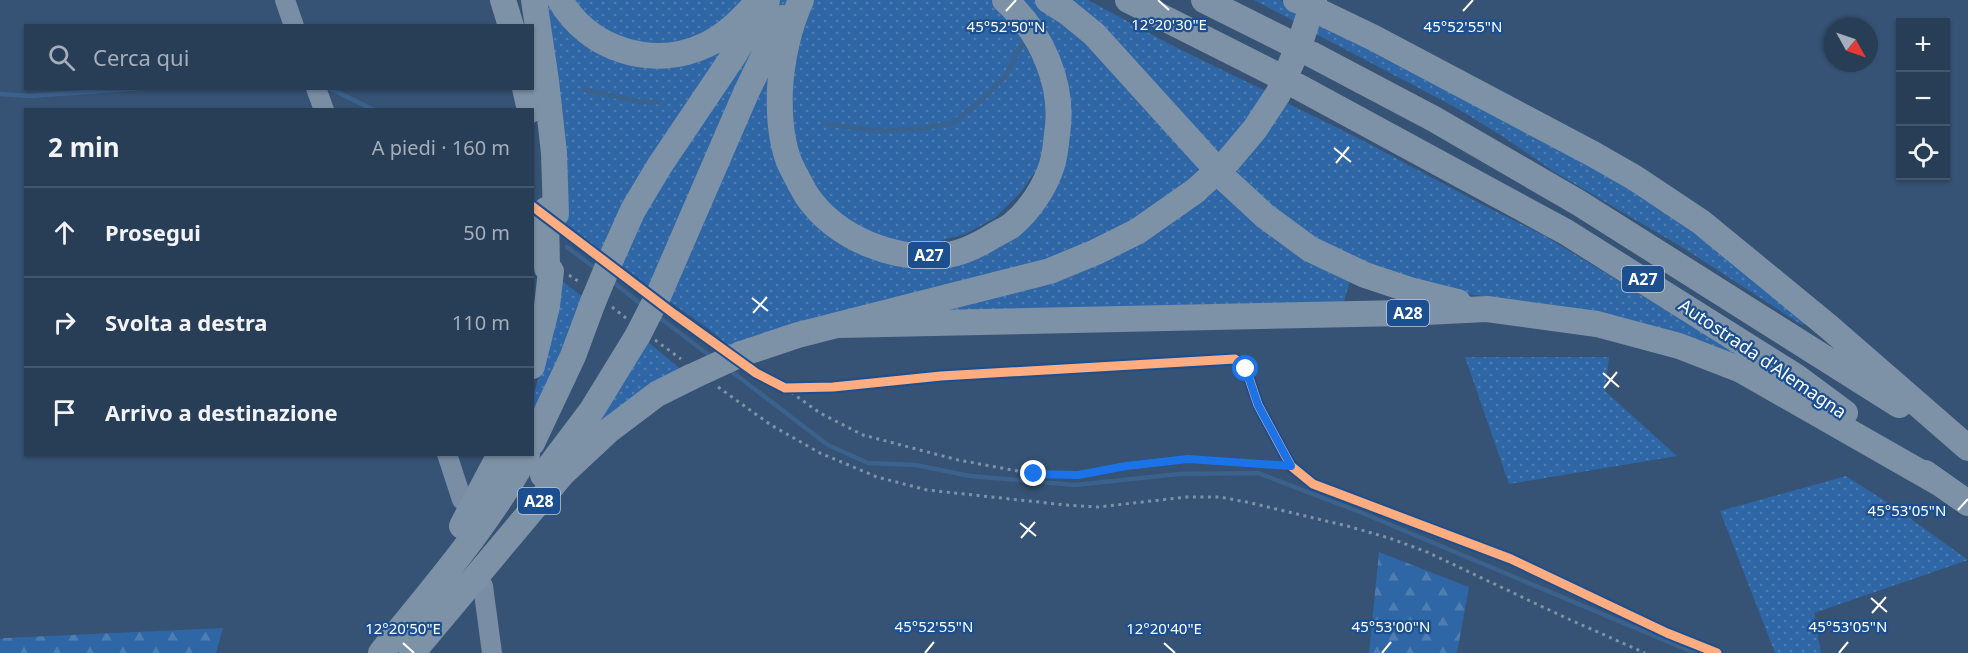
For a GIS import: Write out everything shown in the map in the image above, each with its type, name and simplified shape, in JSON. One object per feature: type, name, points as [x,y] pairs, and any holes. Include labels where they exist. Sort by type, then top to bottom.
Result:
[{"type":"highway","points":[[503,0],[510,24]]},
{"type":"highway","points":[[534,0],[553,143],[551,212],[554,270],[534,358]]},
{"type":"highway","points":[[560,0],[574,20],[599,40],[629,53],[660,56],[676,55],[706,45],[734,27],[759,0]]},
{"type":"highway","points":[[534,439],[573,356],[633,210],[767,0]]},
{"type":"highway","name":"A28","points":[[405,653],[592,410],[640,331],[659,294],[746,93],[791,0]]},
{"type":"highway","name":"A27","points":[[801,0],[787,43],[781,74],[779,105],[781,132],[789,162],[807,195],[824,216],[848,234],[879,248],[910,255],[948,255],[980,244],[1012,225],[1037,197],[1052,165],[1059,123],[1059,98],[1047,60],[1034,33],[1005,0]]},
{"type":"highway","points":[[1048,0],[1094,34],[1218,171],[1265,216],[1311,249],[1365,275],[1410,290],[1486,309]]},
{"type":"highway","points":[[1128,0],[1275,74]]},
{"type":"highway","points":[[1204,0],[1288,42]]},
{"type":"highway","name":"A28","points":[[412,653],[562,473],[608,431],[649,400],[695,373],[741,354],[798,335],[1050,271],[1138,231],[1195,191],[1228,161],[1255,129],[1278,94],[1301,40],[1313,3]]},
{"type":"highway","name":"A27","points":[[1313,3],[1372,37],[1593,154],[1635,178],[1701,222],[1829,327],[1968,448]]},
{"type":"highway","name":"Autostrada d'Alemagna","points":[[1311,54],[1434,119],[1580,203],[1968,448]]},
{"type":"highway","name":"Autostrada d'Alemagna","points":[[1297,86],[1566,231],[1646,280],[1795,376],[1968,503]]},
{"type":"highway","points":[[525,90],[530,108]]},
{"type":"highway","points":[[534,131],[551,212]]},
{"type":"highway","name":"A28","points":[[838,325],[1392,314],[1486,309],[1597,324],[1679,346],[1741,370],[1939,483]]},
{"type":"highway","points":[[371,653],[462,526],[499,456]]},
{"type":"highway","name":"A28","points":[[381,653],[463,550],[526,456]]},
{"type":"main road","points":[[285,0],[293,24]]},
{"type":"main road","points":[[448,456],[462,500]]},
{"type":"main road","points":[[483,586],[492,653]]},
{"type":"path","points":[[554,270],[695,373],[771,425],[820,453],[877,477],[927,490],[1066,506],[1098,507],[1187,497],[1220,496],[1251,503],[1392,538],[1645,653]]},
{"type":"path","points":[[775,383],[820,413],[863,435],[958,460],[1034,474],[1078,475],[1126,466],[1188,459],[1295,469]]},
{"type":"path","points":[[785,388],[804,388]]},
{"type":"path","points":[[1286,456],[1295,469]]},
{"type":"green space","points":[[541,0],[551,0],[589,43],[727,43],[603,254],[563,226],[563,192]]},
{"type":"green space","points":[[569,0],[750,0],[722,26],[667,49],[610,38]]},
{"type":"green space","points":[[780,0],[787,0],[652,289],[620,264],[654,196]]},
{"type":"green space","points":[[811,0],[991,0],[1014,26],[1041,74],[1047,120],[1042,157],[1037,169],[1021,192],[995,218],[965,234],[936,242],[900,241],[861,230],[827,205],[795,150],[790,76]]},
{"type":"green space","points":[[1018,0],[1034,0],[1065,21],[1206,170],[1147,215],[1074,252],[731,348],[666,299],[773,61],[781,154],[859,246],[987,242],[1060,145]]},
{"type":"green space","points":[[1063,0],[1088,0],[1177,48],[1266,91],[1255,110],[1217,159]]},
{"type":"green space","points":[[1254,0],[1280,0],[1297,9],[1294,21]]},
{"type":"green space","points":[[1316,17],[1654,200],[1810,321],[1802,325],[1685,249],[1556,173],[1453,106],[1312,32]]},
{"type":"green space","points":[[1283,101],[1545,236],[1740,355],[1736,360],[1522,302],[1474,295],[1403,280],[1325,247],[1230,173]]},
{"type":"green space","points":[[1220,184],[1351,277],[1343,305],[940,314],[940,306]]},
{"type":"green space","points":[[560,279],[585,299],[534,427],[534,394],[550,340]]},
{"type":"green space","points":[[647,341],[683,371],[594,426]]},
{"type":"green space","points":[[1465,357],[1609,357],[1605,391],[1677,456],[1509,484]]},
{"type":"green space","points":[[1846,476],[1893,506],[1968,560],[1814,613],[1821,653],[1775,653],[1720,511]]},
{"type":"green space","points":[[1379,552],[1469,587],[1457,653],[1369,653]]},
{"type":"green space","points":[[223,628],[216,653],[0,653],[0,639],[5,638]]},
{"type":"waterway","points":[[827,124],[878,131],[918,129],[953,123],[981,101],[1005,77],[1024,40]]},
{"type":"waterway","points":[[0,94],[30,96],[115,90]]},
{"type":"waterway","points":[[333,90],[370,108]]},
{"type":"waterway","points":[[585,90],[642,102],[658,102]]},
{"type":"waterway","points":[[567,247],[595,268]]},
{"type":"waterway","points":[[613,282],[641,304]]},
{"type":"waterway","points":[[660,318],[713,358]]},
{"type":"waterway","points":[[727,368],[828,445],[868,463],[916,465],[970,476],[1075,485],[1179,474],[1258,473],[1360,512],[1695,653]]},
{"type":"cycle path","points":[[534,208],[756,373],[785,388],[833,387],[941,376],[1235,359],[1246,369],[1258,405],[1291,466],[1313,484],[1511,559],[1667,633],[1717,653]]},
{"type":"route","points":[[1034,474],[1078,475],[1126,466],[1188,459],[1291,466],[1258,405],[1246,369]]}]
